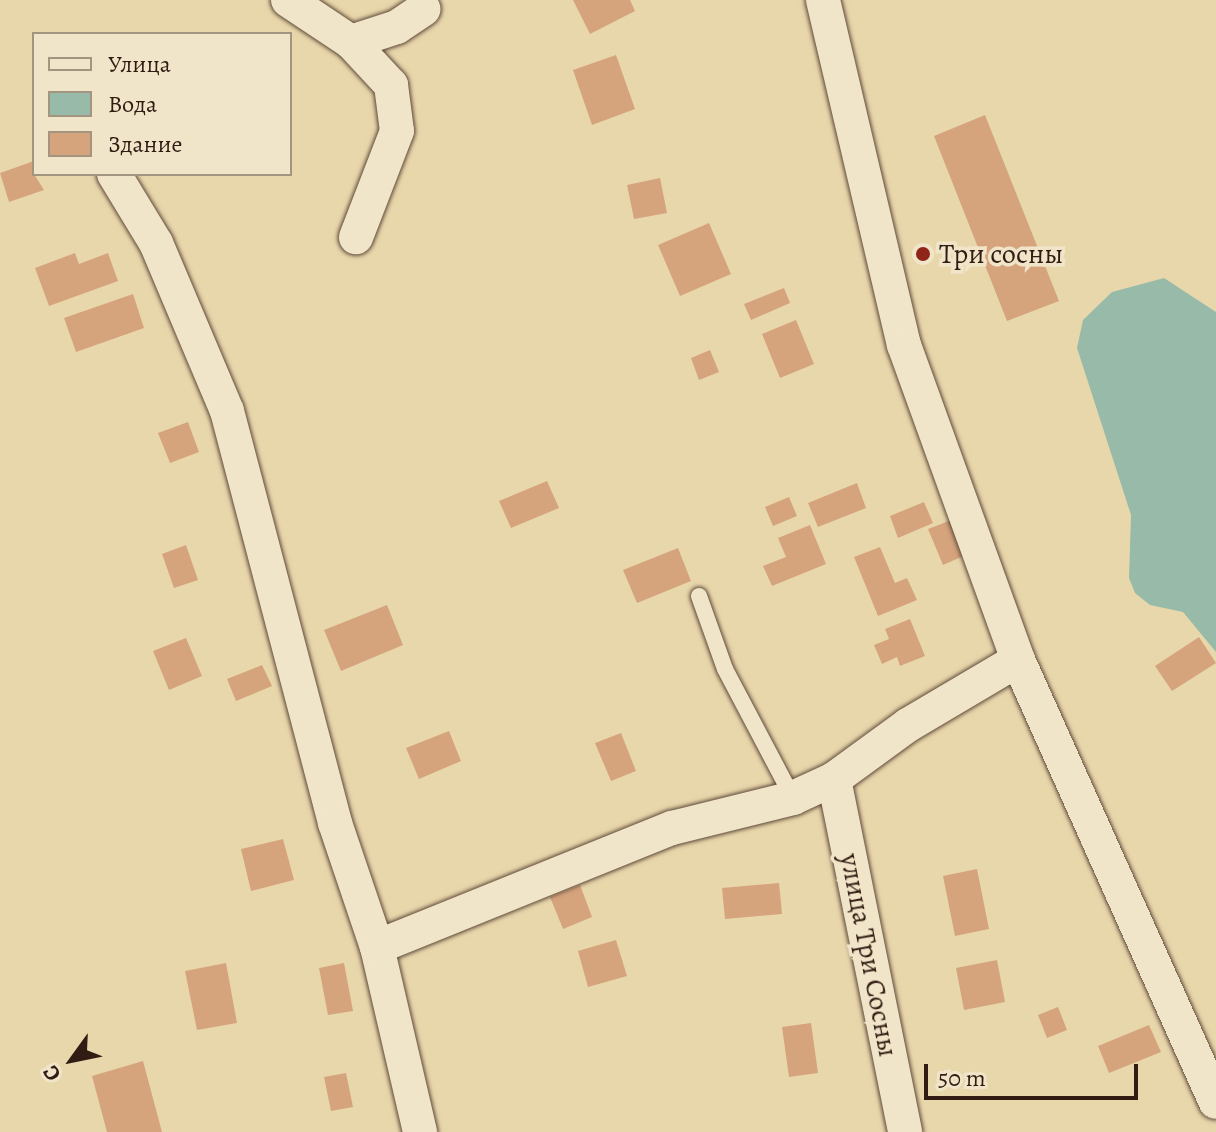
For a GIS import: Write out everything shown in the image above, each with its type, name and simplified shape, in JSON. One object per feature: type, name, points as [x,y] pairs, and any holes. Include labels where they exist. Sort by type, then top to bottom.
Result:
[{"type":"street","points":[[288,0],[351,42],[391,85],[397,131],[356,237]]},
{"type":"street","points":[[823,0],[904,345],[1018,660],[1216,1102]]},
{"type":"street","points":[[351,42],[397,27],[424,9]]},
{"type":"street","points":[[115,176],[156,243],[227,411],[327,794],[377,947],[420,1132]]},
{"type":"street","points":[[377,947],[658,833],[793,798],[834,779],[908,725],[1018,660]]},
{"type":"street","name":"улица Три Сосны","points":[[834,779],[905,1132]]},
{"type":"lane","points":[[699,596],[725,669],[793,798]]},
{"type":"water","points":[[1164,278],[1216,312],[1216,652],[1183,612],[1150,605],[1135,593],[1129,578],[1131,515],[1077,348],[1083,320],[1112,292]]},
{"type":"building","points":[[573,0],[630,0],[635,11],[590,34]]},
{"type":"building","points":[[616,55],[635,109],[592,125],[573,70]]},
{"type":"building","points":[[985,115],[1059,301],[1007,321],[934,136]]},
{"type":"building","points":[[32,162],[32,176],[35,176],[44,190],[9,202],[0,173]]},
{"type":"building","points":[[660,178],[667,213],[634,219],[627,185]]},
{"type":"building","points":[[709,223],[731,274],[680,296],[658,245]]},
{"type":"building","points":[[75,253],[79,264],[108,253],[118,281],[49,306],[35,268]]},
{"type":"building","points":[[784,288],[790,303],[751,320],[744,304]]},
{"type":"building","points":[[133,294],[144,328],[76,352],[64,318]]},
{"type":"building","points":[[796,320],[814,364],[780,378],[762,334]]},
{"type":"building","points":[[710,350],[719,372],[699,380],[691,358]]},
{"type":"building","points":[[188,422],[199,452],[170,463],[158,433]]},
{"type":"building","points":[[547,481],[559,508],[511,528],[499,501]]},
{"type":"building","points":[[857,483],[866,508],[818,527],[808,503]]},
{"type":"building","points":[[789,497],[797,516],[773,526],[765,507]]},
{"type":"building","points":[[924,502],[933,523],[898,538],[890,516]]},
{"type":"building","points":[[954,519],[968,554],[943,565],[928,529]]},
{"type":"building","points":[[810,525],[826,564],[772,586],[763,566],[786,557],[778,538]]},
{"type":"building","points":[[186,545],[198,580],[174,588],[162,554]]},
{"type":"building","points":[[880,547],[895,583],[907,578],[917,600],[878,616],[854,557]]},
{"type":"building","points":[[678,548],[691,581],[637,603],[623,570]]},
{"type":"building","points":[[387,605],[403,645],[341,671],[324,630]]},
{"type":"building","points":[[910,619],[925,656],[900,666],[897,657],[882,664],[874,645],[889,639],[885,629]]},
{"type":"building","points":[[1199,637],[1216,663],[1172,691],[1155,666]]},
{"type":"building","points":[[186,638],[202,676],[169,690],[153,651]]},
{"type":"building","points":[[262,665],[272,686],[236,701],[227,679]]},
{"type":"building","points":[[449,731],[461,761],[419,779],[406,748]]},
{"type":"building","points":[[621,733],[636,771],[611,781],[595,743]]},
{"type":"building","points":[[283,839],[294,880],[251,891],[241,849]]},
{"type":"building","points":[[977,869],[989,929],[955,936],[943,876]]},
{"type":"building","points":[[779,883],[782,914],[725,919],[722,888]]},
{"type":"building","points":[[580,885],[592,917],[563,929],[550,897]]},
{"type":"building","points":[[616,940],[627,976],[588,987],[578,951]]},
{"type":"building","points":[[997,960],[1005,1002],[964,1010],[956,968]]},
{"type":"building","points":[[226,963],[237,1023],[197,1030],[185,971]]},
{"type":"building","points":[[344,963],[353,1011],[328,1015],[319,968]]},
{"type":"building","points":[[1058,1007],[1067,1030],[1047,1038],[1038,1015]]},
{"type":"building","points":[[811,1023],[818,1073],[789,1077],[782,1027]]},
{"type":"building","points":[[1149,1025],[1161,1052],[1109,1073],[1098,1046]]},
{"type":"building","points":[[143,1061],[162,1132],[107,1132],[92,1076]]},
{"type":"building","points":[[346,1073],[353,1107],[331,1111],[324,1077]]},
{"type":"place","name":"Три сосны","points":[[923,254]]}]
